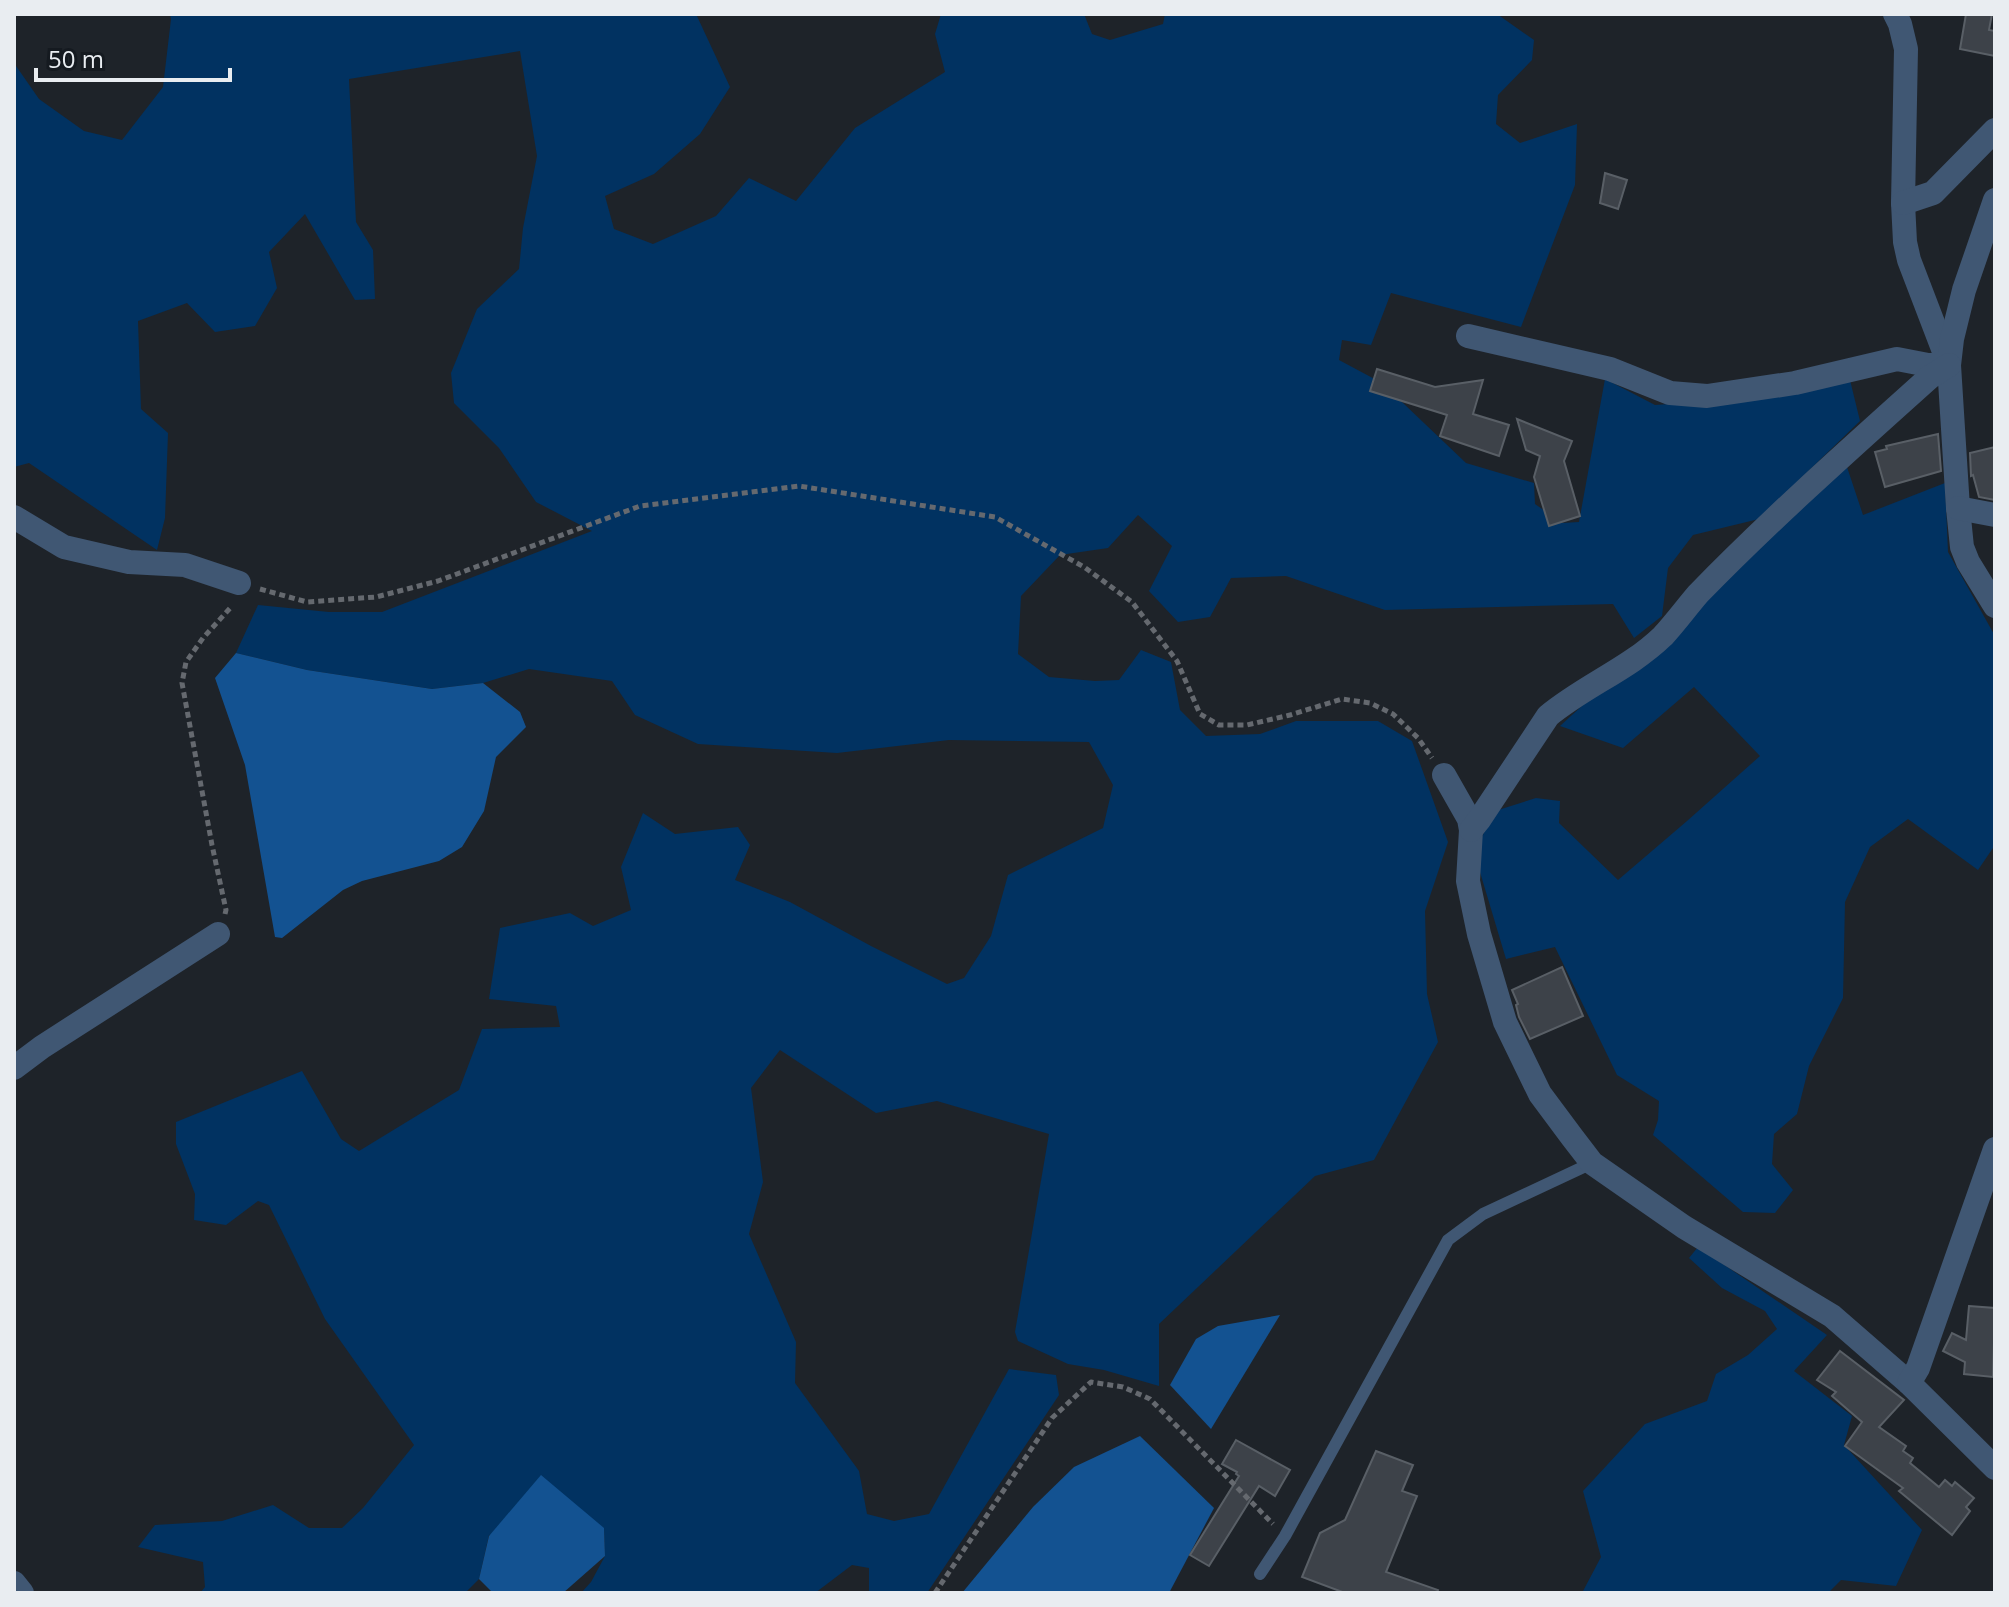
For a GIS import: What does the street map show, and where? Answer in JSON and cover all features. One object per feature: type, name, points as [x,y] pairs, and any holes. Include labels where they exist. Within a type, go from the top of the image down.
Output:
[{"type":"street","points":[[1895,14],[1906,49],[1905,242],[1949,365]]},
{"type":"street","points":[[1903,203],[1933,193],[1995,130]]},
{"type":"street","points":[[1995,200],[1964,290],[1949,365],[1962,547],[1995,606]]},
{"type":"street","points":[[1468,336],[1610,369],[1670,393],[1707,396],[1795,383],[1897,359],[1928,365],[1949,365]]},
{"type":"street","points":[[1471,830],[1548,716],[1563,703],[1616,672],[1662,637],[1697,596],[1809,485],[1930,377],[1949,365]]},
{"type":"street","points":[[1958,508],[1995,515]]},
{"type":"street","points":[[14,517],[64,547],[129,562],[185,565],[239,583]]},
{"type":"street","points":[[1444,775],[1469,819],[1468,881],[1479,934],[1505,1022],[1540,1094],[1592,1163],[1684,1227],[1832,1316],[1909,1383],[1995,1468]]},
{"type":"street","points":[[14,1068],[218,934]]},
{"type":"street","points":[[1909,1383],[1918,1368],[1995,1149]]},
{"type":"street","points":[[14,1583],[22,1593]]},
{"type":"lane","points":[[1260,1574],[1285,1536],[1448,1240],[1483,1214],[1592,1163]]},
{"type":"path","points":[[218,934],[226,910],[182,683],[186,662],[233,605],[239,583],[307,602],[376,597],[438,581],[640,506],[799,486],[995,517],[1084,567],[1132,602],[1177,661],[1200,714],[1219,725],[1247,725],[1342,699],[1370,703],[1393,714],[1418,738],[1444,775]]},
{"type":"path","points":[[935,1593],[1052,1418],[1091,1382],[1123,1387],[1150,1399],[1285,1536]]},
{"type":"shaded area","points":[[170,14],[696,14],[730,87],[700,134],[654,174],[605,196],[614,229],[653,244],[716,216],[749,178],[796,201],[855,128],[945,72],[935,34],[941,14],[1084,14],[1092,34],[1110,40],[1163,24],[1165,14],[1497,14],[1534,40],[1532,60],[1498,95],[1496,124],[1520,143],[1577,124],[1575,185],[1521,327],[1391,293],[1371,345],[1342,340],[1339,360],[1382,383],[1466,463],[1534,483],[1535,504],[1562,523],[1579,522],[1605,379],[1655,405],[1743,399],[1850,380],[1860,421],[1759,519],[1693,535],[1668,568],[1662,616],[1634,638],[1613,604],[1385,610],[1286,576],[1231,578],[1210,617],[1178,622],[1149,591],[1172,546],[1138,515],[1108,548],[1060,555],[1021,596],[1018,654],[1049,677],[1095,681],[1119,680],[1141,650],[1171,662],[1180,710],[1206,736],[1260,734],[1296,721],[1378,721],[1412,741],[1448,842],[1425,911],[1427,994],[1438,1042],[1374,1160],[1315,1176],[1159,1324],[1159,1386],[1104,1370],[1068,1364],[1018,1341],[1015,1332],[1049,1134],[937,1101],[876,1113],[780,1050],[751,1088],[763,1182],[749,1234],[796,1342],[795,1383],[859,1471],[867,1514],[894,1521],[929,1514],[1009,1369],[1056,1375],[1059,1395],[927,1593],[869,1593],[869,1568],[852,1565],[815,1593],[581,1593],[591,1582],[605,1556],[604,1528],[489,1535],[479,1579],[465,1593],[200,1593],[205,1587],[203,1562],[138,1547],[155,1525],[222,1521],[273,1505],[309,1528],[342,1528],[363,1508],[414,1445],[325,1319],[269,1205],[258,1201],[226,1225],[194,1220],[195,1194],[176,1144],[176,1122],[302,1071],[341,1139],[359,1151],[459,1090],[482,1029],[560,1027],[556,1006],[489,999],[500,928],[570,913],[593,926],[631,910],[621,867],[643,813],[675,834],[738,827],[750,845],[735,880],[790,902],[947,984],[964,978],[991,936],[1008,875],[1103,828],[1113,785],[1089,742],[949,740],[837,753],[698,744],[635,715],[612,681],[529,669],[483,683],[432,689],[307,670],[236,653],[258,605],[329,612],[382,612],[592,531],[536,502],[499,448],[454,403],[451,373],[477,309],[519,269],[523,228],[537,156],[520,51],[349,79],[356,222],[373,250],[375,299],[355,300],[305,214],[269,252],[277,288],[255,326],[215,332],[187,303],[138,321],[141,409],[168,433],[165,518],[157,550],[29,463],[14,467],[14,63],[39,99],[84,131],[122,140],[163,87]]},
{"type":"shaded area","points":[[1846,464],[1863,515],[1945,483],[1948,552],[1995,636],[1995,845],[1978,870],[1908,819],[1870,847],[1845,902],[1843,998],[1809,1066],[1797,1114],[1774,1134],[1772,1164],[1793,1190],[1775,1213],[1743,1212],[1653,1135],[1659,1101],[1617,1075],[1555,947],[1506,959],[1474,852],[1495,811],[1536,798],[1560,801],[1559,823],[1618,880],[1760,756],[1694,687],[1623,748],[1560,726]]},
{"type":"shaded area","points":[[236,653],[307,670],[432,689],[483,683],[520,712],[526,727],[496,757],[484,811],[462,847],[439,861],[362,881],[343,890],[282,938],[275,937],[245,765],[215,678]]},
{"type":"shaded area","points":[[1698,1247],[1827,1335],[1794,1371],[1852,1416],[1844,1445],[1922,1530],[1896,1586],[1841,1580],[1828,1593],[1582,1593],[1601,1557],[1583,1491],[1645,1424],[1707,1401],[1716,1374],[1748,1355],[1777,1329],[1765,1311],[1722,1288],[1689,1258]]},
{"type":"shaded area","points":[[1280,1315],[1211,1429],[1170,1385],[1196,1339],[1218,1326]]},
{"type":"shaded area","points":[[1140,1436],[1214,1508],[1169,1593],[962,1593],[1033,1507],[1074,1467]]},
{"type":"shaded area","points":[[541,1475],[604,1528],[605,1556],[563,1593],[493,1593],[479,1579],[489,1536]]},
{"type":"building","points":[[1966,14],[1992,14],[1989,30],[1995,31],[1995,56],[1960,49]]},
{"type":"building","points":[[1605,173],[1627,180],[1618,209],[1600,203]]},
{"type":"building","points":[[1377,369],[1435,387],[1483,380],[1473,414],[1509,425],[1499,456],[1440,436],[1447,415],[1370,391]]},
{"type":"building","points":[[1517,419],[1572,441],[1564,461],[1580,516],[1549,526],[1534,477],[1540,456],[1526,450]]},
{"type":"building","points":[[1938,434],[1941,471],[1885,487],[1875,452],[1887,449],[1886,446]]},
{"type":"building","points":[[1995,447],[1995,500],[1979,497],[1971,476],[1970,453]]},
{"type":"building","points":[[1562,967],[1583,1016],[1530,1039],[1519,1017],[1512,990]]},
{"type":"building","points":[[1969,1306],[1995,1308],[1993,1377],[1964,1374],[1965,1362],[1943,1351],[1952,1333],[1966,1340]]},
{"type":"building","points":[[1840,1351],[1904,1400],[1879,1427],[1906,1446],[1903,1451],[1913,1458],[1910,1463],[1939,1487],[1945,1480],[1952,1486],[1955,1482],[1974,1498],[1966,1507],[1970,1511],[1952,1535],[1899,1491],[1903,1488],[1845,1446],[1862,1422],[1832,1396],[1836,1392],[1817,1380]]},
{"type":"building","points":[[1236,1440],[1290,1470],[1275,1496],[1259,1486],[1209,1566],[1190,1555],[1239,1476],[1222,1464]]},
{"type":"building","points":[[1376,1451],[1413,1465],[1402,1491],[1417,1496],[1386,1572],[1438,1590],[1437,1593],[1345,1593],[1302,1577],[1320,1533],[1345,1520]]}]
